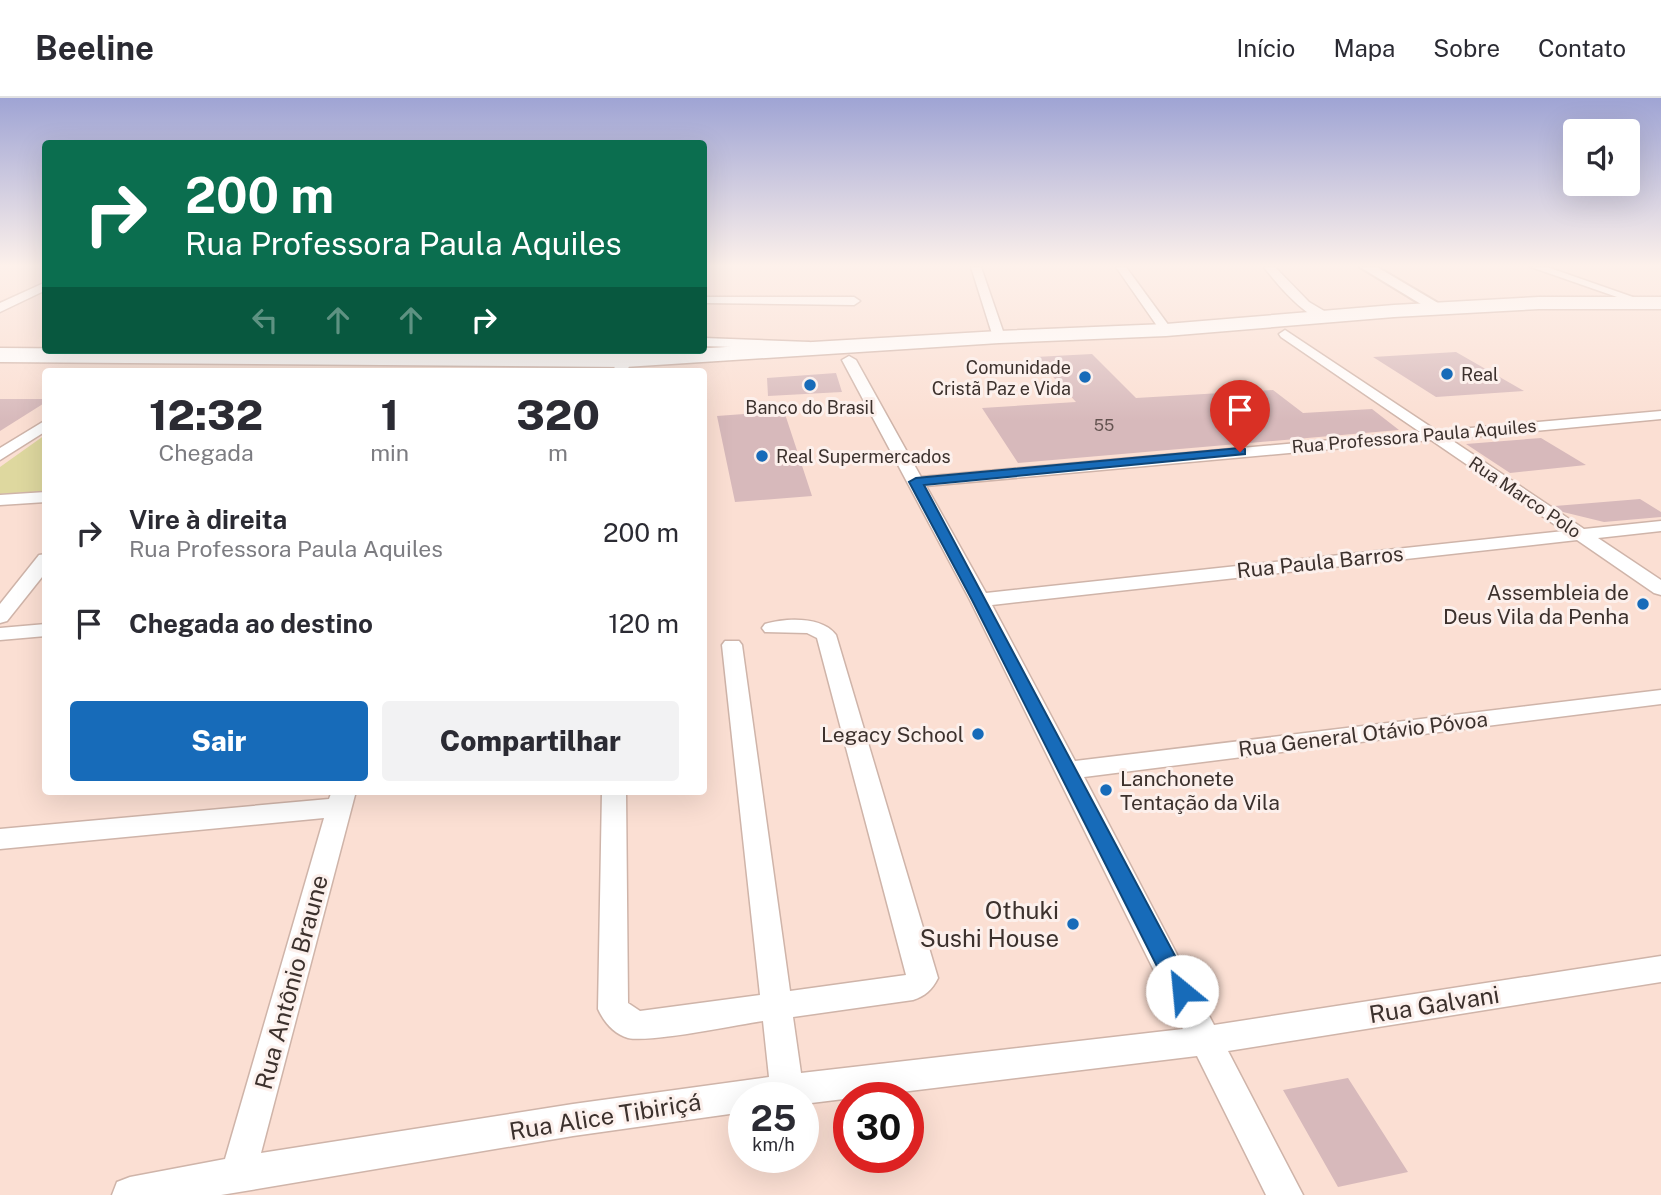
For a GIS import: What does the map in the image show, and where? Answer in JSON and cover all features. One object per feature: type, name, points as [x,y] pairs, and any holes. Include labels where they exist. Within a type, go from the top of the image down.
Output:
[{"type":"main road","points":[[707,368],[999,337],[1166,330],[1325,318]]},
{"type":"main road","points":[[0,369],[321,354],[486,355],[625,360],[839,354],[1635,318]]},
{"type":"main road","points":[[0,355],[78,354]]},
{"type":"main road","points":[[163,354],[204,359]]},
{"type":"street","points":[[993,318],[999,337]]},
{"type":"street","points":[[1157,318],[1166,330]]},
{"type":"street","name":"Rua Marco Polo","points":[[1285,334],[1661,589]]},
{"type":"street","points":[[707,342],[839,354],[916,482],[979,600],[1285,1195]]},
{"type":"street","name":"Rua Professora Paula Aquiles","points":[[916,482],[1661,415]]},
{"type":"street","points":[[0,455],[42,427]]},
{"type":"street","points":[[0,500],[42,497]]},
{"type":"street","name":"Rua Paula Barros","points":[[979,600],[1661,526]]},
{"type":"street","points":[[0,617],[42,564]]},
{"type":"street","points":[[614,795],[613,1009],[629,1024],[640,1025],[913,988],[923,978],[826,635],[810,627],[772,628]]},
{"type":"street","points":[[0,634],[42,630]]},
{"type":"street","points":[[732,645],[786,1082]]},
{"type":"street","name":"Rua General Otávio Póvoa","points":[[1066,771],[1661,697]]},
{"type":"street","points":[[0,839],[341,799]]},
{"type":"street","name":"Rua Antônio Braune","points":[[238,1174],[341,799]]},
{"type":"street","name":"Rua Galvani","points":[[1207,1040],[1661,969]]},
{"type":"street","name":"Rua Alice Tibiriçá","points":[[819,1086],[1207,1040]]},
{"type":"street","name":"Rua Alice Tibiriçá","points":[[130,1195],[238,1174],[728,1099]]},
{"type":"shaded area","points":[[42,437],[42,491],[0,494],[0,467]]},
{"type":"building","name":"Real","points":[[1456,352],[1524,391],[1436,397],[1373,357]]},
{"type":"building","points":[[1092,354],[1136,398],[1273,390],[1303,413],[1372,409],[1399,430],[1018,463],[982,408],[1076,402],[1035,357]]},
{"type":"building","name":"Banco do Brasil","points":[[836,373],[842,392],[768,396],[767,378]]},
{"type":"building","points":[[0,399],[42,399],[42,405],[0,431]]},
{"type":"building","name":"Real Supermercados","points":[[784,411],[812,496],[735,502],[717,416]]},
{"type":"building","points":[[1541,438],[1586,465],[1510,473],[1466,444]]},
{"type":"building","points":[[1640,499],[1661,512],[1661,517],[1604,522],[1563,512],[1555,506]]},
{"type":"building","points":[[1348,1078],[1408,1172],[1338,1187],[1283,1090]]},
{"type":"place","name":"Real","points":[[1447,374]]},
{"type":"place","name":"Comunidade Cristã Paz e Vida","points":[[1085,377]]},
{"type":"place","name":"Banco do Brasil","points":[[810,385]]},
{"type":"place","name":"Real Supermercados","points":[[762,456]]},
{"type":"place","name":"Assembleia de Deus Vila da Penha","points":[[1643,604]]},
{"type":"place","name":"Legacy School","points":[[978,734]]},
{"type":"place","name":"Lanchonete Tentação da Vila","points":[[1106,790]]},
{"type":"place","name":"Othuki Sushi House","points":[[1073,924]]},
{"type":"route","points":[[1182,991],[916,482],[1240,452]]}]
